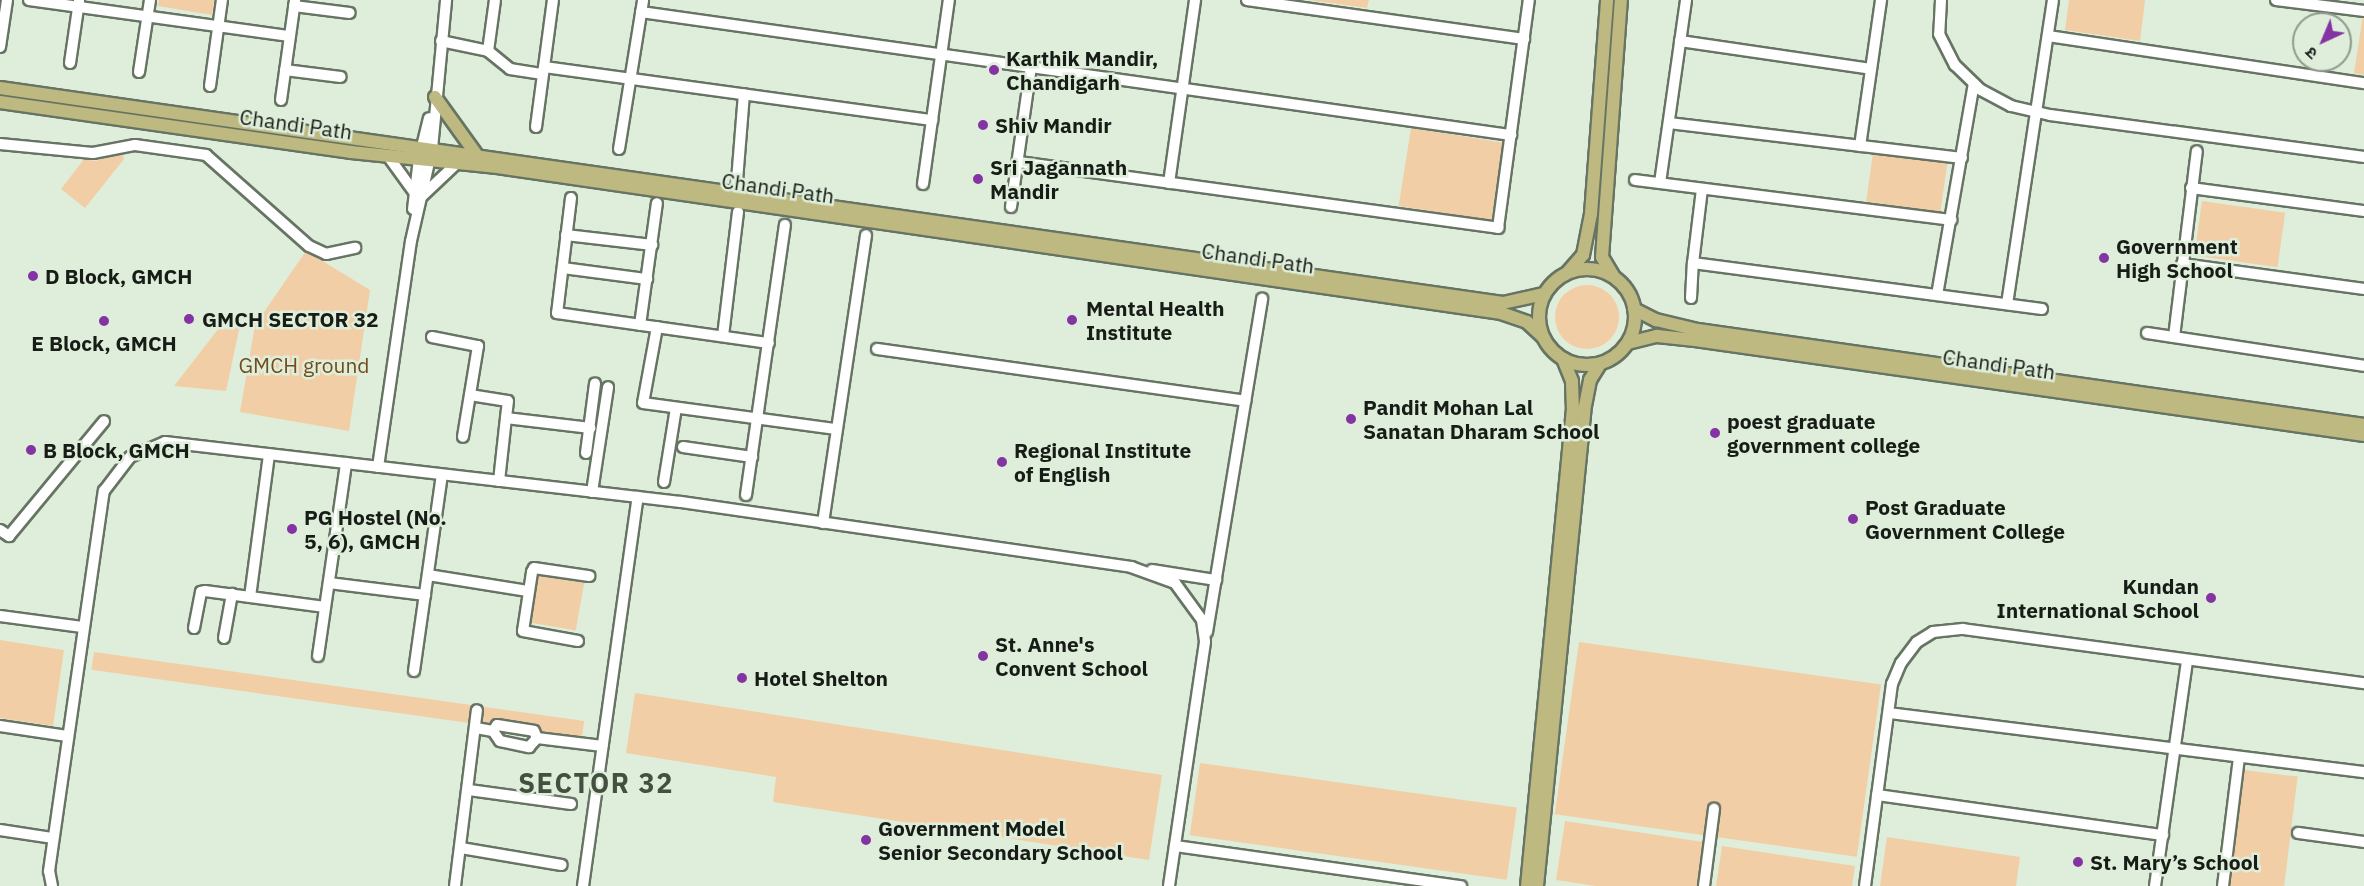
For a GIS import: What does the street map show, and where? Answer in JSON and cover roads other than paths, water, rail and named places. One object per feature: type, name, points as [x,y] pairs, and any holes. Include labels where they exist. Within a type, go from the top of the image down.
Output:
[{"type":"main road","points":[[1527,886],[1573,411],[1572,381],[1563,359],[1542,336],[1539,310],[1544,294],[1568,273],[1582,255],[1591,214],[1607,0]]},
{"type":"main road","points":[[1563,359],[1581,365],[1599,364],[1616,356],[1628,343],[1633,330],[1634,309],[1627,291],[1614,277],[1602,257],[1621,0]]},
{"type":"main road","name":"Chandi Path","points":[[0,88],[426,154],[456,164],[496,167],[1501,313],[1527,322],[1542,336]]},
{"type":"main road","points":[[435,97],[476,154]]},
{"type":"main road","name":"Chandi Path","points":[[0,102],[388,156],[476,154],[1503,303],[1544,294]]},
{"type":"main road","points":[[1568,273],[1592,269],[1614,277]]},
{"type":"main road","name":"Chandi Path","points":[[1634,309],[1656,320],[1698,330],[2364,426]]},
{"type":"main road","name":"Chandi Path","points":[[1628,343],[1657,336],[1695,340],[2364,435]]},
{"type":"main road","points":[[1537,886],[1584,411],[1590,380],[1599,364]]},
{"type":"street","points":[[0,47],[7,0]]},
{"type":"street","points":[[28,0],[79,3],[147,16],[290,36]]},
{"type":"street","points":[[139,72],[150,0]]},
{"type":"street","points":[[210,86],[222,0]]},
{"type":"street","points":[[378,467],[418,195],[435,97],[446,0]]},
{"type":"street","points":[[488,51],[495,0]]},
{"type":"street","points":[[536,127],[553,0]]},
{"type":"street","points":[[619,149],[643,0]]},
{"type":"street","points":[[923,184],[949,0]]},
{"type":"street","points":[[1169,183],[1195,0]]},
{"type":"street","points":[[1247,0],[1289,3],[1524,39]]},
{"type":"street","points":[[1018,162],[1498,228],[1529,0]]},
{"type":"street","points":[[1660,183],[1686,0]]},
{"type":"street","points":[[1860,146],[1878,0]]},
{"type":"street","points":[[1941,0],[1939,34],[1955,65],[1974,84],[2011,106],[2037,112],[2364,157]]},
{"type":"street","points":[[2007,304],[2053,0]]},
{"type":"street","points":[[2276,0],[2364,11]]},
{"type":"street","points":[[70,63],[79,3]]},
{"type":"street","points":[[281,100],[295,3],[350,13]]},
{"type":"street","points":[[641,12],[1511,135]]},
{"type":"street","points":[[2048,36],[2364,83]]},
{"type":"street","points":[[1680,40],[1871,69]]},
{"type":"street","points":[[441,41],[488,51],[510,69],[630,78],[932,120]]},
{"type":"street","points":[[1011,207],[1032,66]]},
{"type":"street","points":[[285,70],[341,77]]},
{"type":"street","points":[[1937,295],[1974,84]]},
{"type":"street","points":[[736,193],[744,94]]},
{"type":"street","points":[[1669,123],[1962,158]]},
{"type":"street","points":[[0,144],[93,153],[120,146],[147,146],[206,156],[309,246],[326,254],[356,248]]},
{"type":"street","points":[[2174,337],[2197,151]]},
{"type":"street","points":[[388,156],[418,195]]},
{"type":"street","points":[[418,195],[456,164]]},
{"type":"street","points":[[1635,180],[1951,220]]},
{"type":"street","points":[[2191,188],[2364,211]]},
{"type":"street","points":[[1691,297],[1702,189]]},
{"type":"street","points":[[571,198],[557,313],[769,343]]},
{"type":"street","points":[[640,325],[657,204]]},
{"type":"street","points":[[723,336],[738,212]]},
{"type":"street","points":[[746,495],[785,225]]},
{"type":"street","points":[[566,235],[652,245]]},
{"type":"street","points":[[823,523],[866,235]]},
{"type":"street","points":[[1693,262],[2042,309]]},
{"type":"street","points":[[2182,264],[2364,289]]},
{"type":"street","points":[[563,268],[647,279]]},
{"type":"street","points":[[1169,886],[1205,642],[1262,298]]},
{"type":"street","points":[[657,327],[643,403],[836,429]]},
{"type":"street","points":[[2147,333],[2364,366]]},
{"type":"street","points":[[432,337],[478,346],[463,437]]},
{"type":"street","points":[[877,350],[1245,401]]},
{"type":"street","points":[[586,453],[595,384]]},
{"type":"street","points":[[592,492],[608,387]]},
{"type":"street","points":[[470,395],[508,401],[499,481]]},
{"type":"street","points":[[664,482],[676,408]]},
{"type":"street","points":[[506,418],[590,428]]},
{"type":"street","points":[[0,530],[9,536],[104,421]]},
{"type":"street","points":[[52,886],[49,871],[53,838],[82,627],[104,491],[130,457],[165,442],[638,497],[1216,580]]},
{"type":"street","points":[[683,447],[752,457]]},
{"type":"street","points":[[250,597],[269,454]]},
{"type":"street","points":[[318,656],[346,463]]},
{"type":"street","points":[[414,671],[442,475]]},
{"type":"street","points":[[583,886],[638,497]]},
{"type":"street","points":[[578,641],[523,631],[528,591],[534,567],[589,576]]},
{"type":"street","points":[[1131,567],[1175,583],[1202,620],[1205,642]]},
{"type":"street","points":[[428,575],[528,591]]},
{"type":"street","points":[[329,583],[425,595]]},
{"type":"street","points":[[194,628],[201,592],[325,607]]},
{"type":"street","points":[[224,638],[232,594]]},
{"type":"street","points":[[0,616],[82,627]]},
{"type":"street","points":[[1865,886],[1888,713],[1901,663],[1917,642],[1938,630],[1963,629],[2364,683]]},
{"type":"street","points":[[2155,886],[2187,660]]},
{"type":"street","points":[[455,886],[469,790],[477,710]]},
{"type":"street","points":[[1888,713],[2364,772]]},
{"type":"street","points":[[493,731],[496,724],[534,731],[537,738]]},
{"type":"street","points":[[0,726],[67,736]]},
{"type":"street","points":[[476,728],[493,731],[500,741],[529,747],[537,738]]},
{"type":"street","points":[[537,738],[603,746]]},
{"type":"street","points":[[2223,886],[2239,757]]},
{"type":"street","points":[[469,790],[571,804]]},
{"type":"street","points":[[1877,795],[2163,835]]},
{"type":"street","points":[[1704,886],[1714,809]]},
{"type":"street","points":[[0,830],[53,838]]},
{"type":"street","points":[[2298,833],[2364,842]]},
{"type":"street","points":[[1175,846],[1453,886]]},
{"type":"street","points":[[461,848],[562,865]]},
{"type":"place","name":"Karthik Mandir, Chandigarh","points":[[994,70]]},
{"type":"place","name":"Shiv Mandir","points":[[983,125]]},
{"type":"place","name":"Sri Jagannath Mandir","points":[[978,179]]},
{"type":"place","name":"Government High School","points":[[2104,258]]},
{"type":"place","name":"D Block, GMCH","points":[[33,276]]},
{"type":"place","name":"GMCH SECTOR 32","points":[[189,319]]},
{"type":"place","name":"Mental Health Institute","points":[[1072,320]]},
{"type":"place","name":"E Block, GMCH","points":[[104,321]]},
{"type":"place","name":"Pandit Mohan Lal Sanatan Dharam School","points":[[1351,419]]},
{"type":"place","name":"poest graduate government college","points":[[1715,433]]},
{"type":"place","name":"B Block, GMCH","points":[[31,450]]},
{"type":"place","name":"Regional Institute of English","points":[[1002,462]]},
{"type":"place","name":"Post Graduate Government College","points":[[1853,519]]},
{"type":"place","name":"PG Hostel (No. 5, 6), GMCH","points":[[292,529]]},
{"type":"place","name":"Kundan International School","points":[[2211,598]]},
{"type":"place","name":"St. Anne's Convent School","points":[[983,656]]},
{"type":"place","name":"Hotel Shelton","points":[[742,678]]},
{"type":"place","name":"Government Model Senior Secondary School","points":[[866,840]]},
{"type":"place","name":"St. Mary’s School","points":[[2078,862]]},
{"type":"district","name":"SECTOR 32","points":[[596,783]]},
{"type":"park label","name":"GMCH ground","points":[[304,365]]}]
